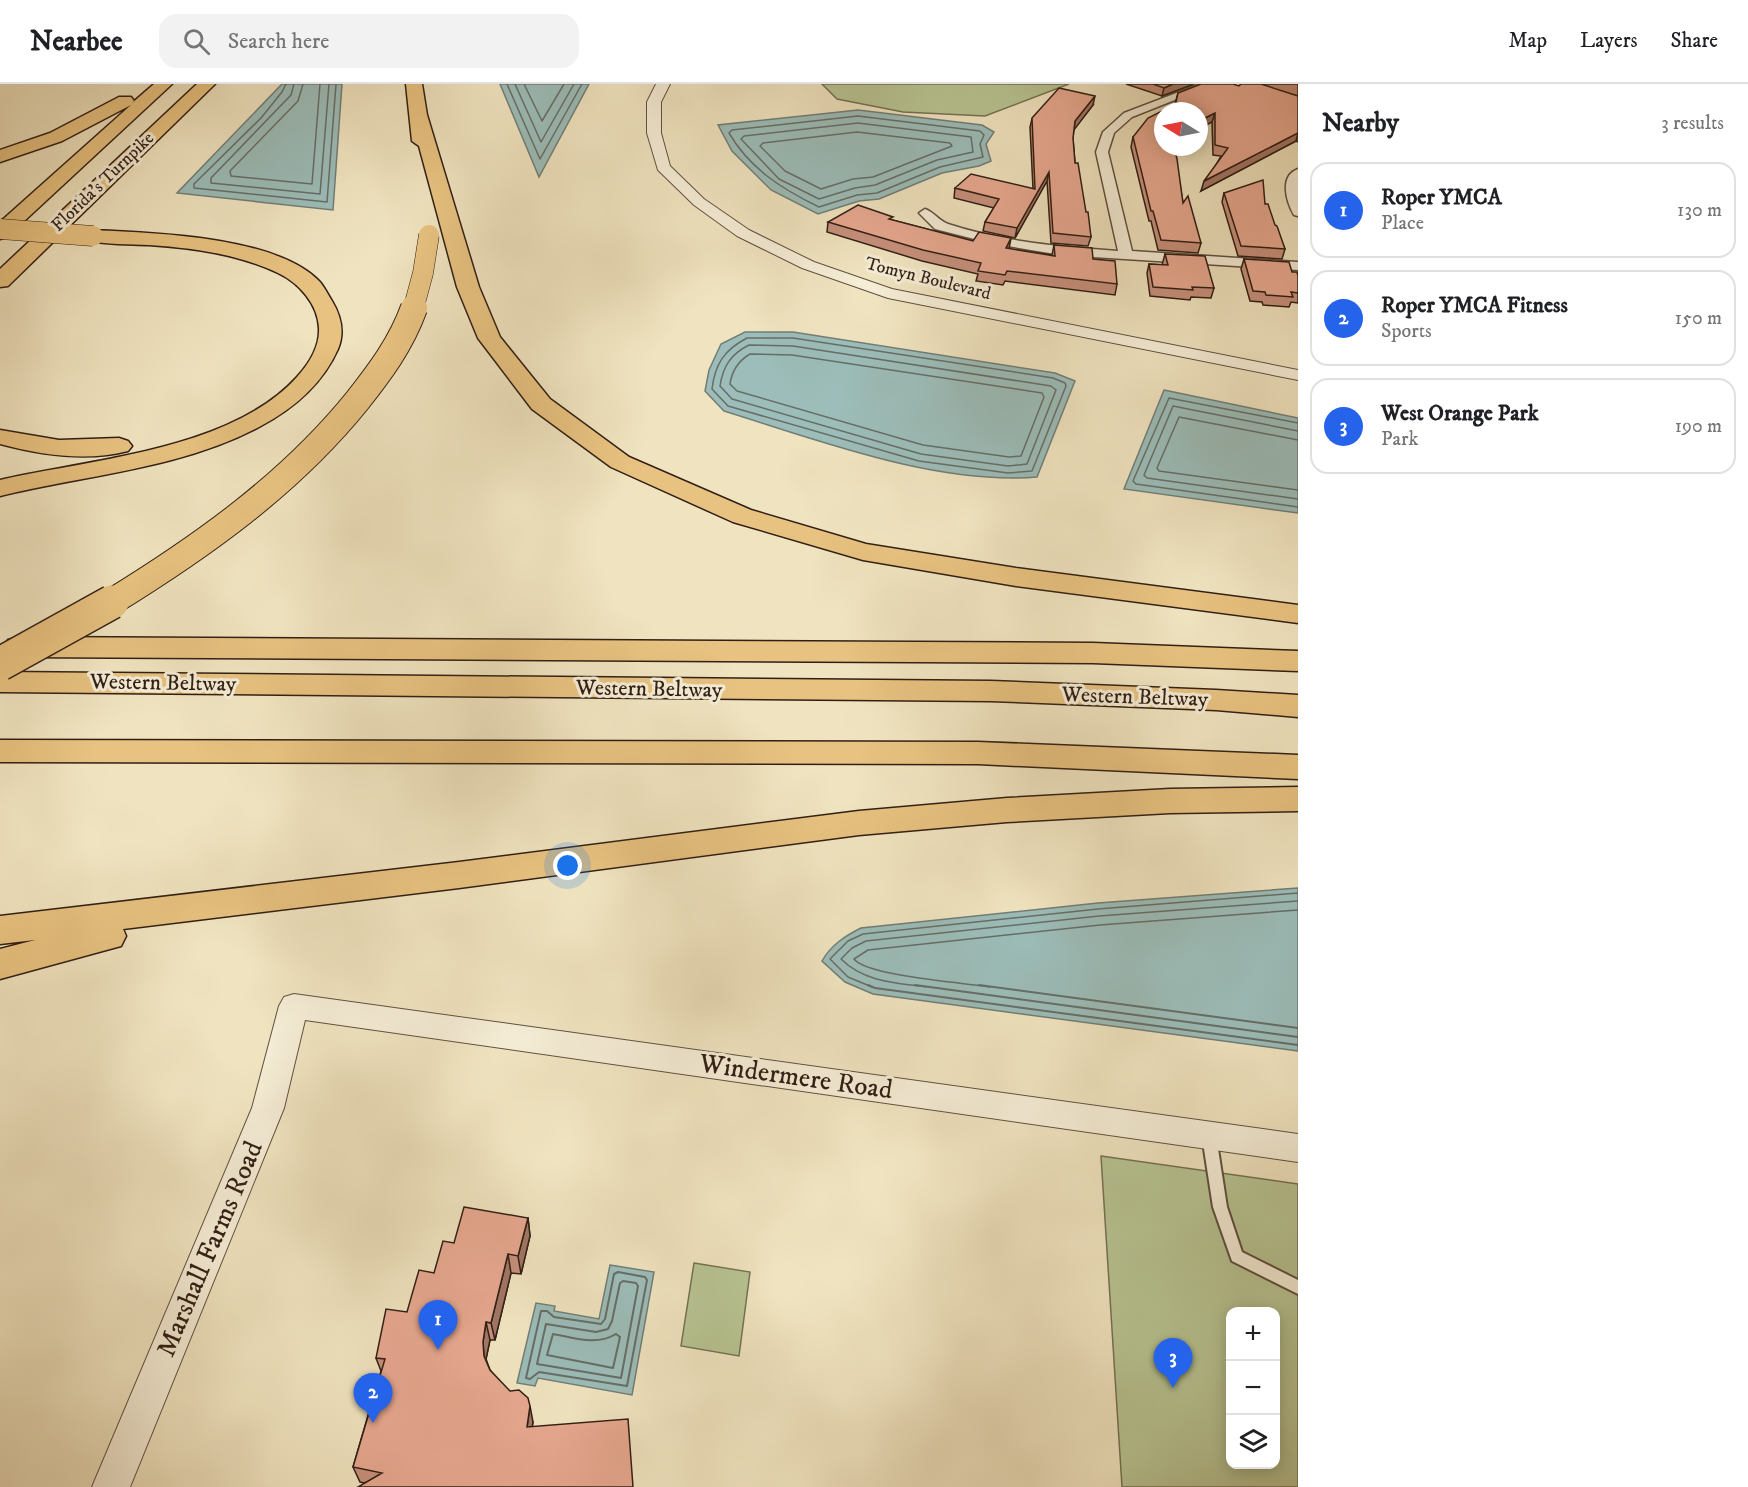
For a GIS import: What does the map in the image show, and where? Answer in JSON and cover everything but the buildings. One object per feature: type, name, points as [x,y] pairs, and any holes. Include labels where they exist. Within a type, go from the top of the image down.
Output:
[{"type":"highway","points":[[0,156],[56,137],[90,121],[152,84]]},
{"type":"highway","name":"Florida's Turnpike","points":[[0,231],[164,84]]},
{"type":"highway","name":"Florida's Turnpike","points":[[0,281],[207,84]]},
{"type":"highway","points":[[414,84],[441,237],[468,287],[489,338],[541,404],[620,462],[742,516],[863,552],[1016,577],[1298,614]]},
{"type":"highway","points":[[0,299],[76,208]]},
{"type":"highway","points":[[0,231],[198,253],[250,266],[275,278],[294,293],[302,304],[309,321],[309,342],[302,359],[287,377],[266,396],[239,412],[188,432],[111,447],[74,448],[26,444],[0,437]]},
{"type":"highway","points":[[0,664],[57,635],[158,573],[244,512],[310,455],[356,406],[388,360],[413,312],[424,270],[441,237]]},
{"type":"highway","points":[[0,238],[209,245],[263,258],[294,273],[313,287],[324,302],[331,321],[330,342],[322,361],[301,386],[267,413],[232,430],[157,454],[0,488]]},
{"type":"highway","points":[[0,647],[1093,653],[1298,661]]},
{"type":"highway","name":"Western Beltway","points":[[0,682],[990,691],[1215,700],[1298,706]]},
{"type":"highway","points":[[0,751],[955,752],[1203,761],[1298,767]]},
{"type":"highway","points":[[0,930],[459,875],[859,823],[1007,810],[1170,801],[1298,799]]},
{"type":"highway","points":[[0,964],[81,941],[239,910],[459,875]]},
{"type":"street","name":"Tomyn Boulevard","points":[[663,84],[654,102],[654,133],[663,167],[699,202],[743,233],[808,265],[888,293],[1298,375]]},
{"type":"street","points":[[1126,256],[1102,152],[1109,132],[1128,115],[1210,84]]},
{"type":"street","points":[[1298,173],[1294,177],[1291,198],[1298,212]]},
{"type":"street","points":[[925,213],[940,226],[990,239],[1061,251],[1298,266]]},
{"type":"street","name":"Windermere Road","points":[[294,1006],[1298,1148]]},
{"type":"street","name":"Marshall Farms Road","points":[[111,1487],[268,1108],[294,1006]]},
{"type":"lane","points":[[1209,1135],[1220,1206],[1237,1256],[1298,1287]]},
{"type":"green space","points":[[822,84],[1069,84],[985,116],[903,112],[837,99]]},
{"type":"green space","points":[[1101,1156],[1298,1184],[1298,1487],[1122,1487]]},
{"type":"green space","points":[[694,1263],[750,1272],[739,1356],[681,1346]]},
{"type":"water","points":[[282,84],[342,84],[333,210],[177,193]]},
{"type":"water","points":[[500,84],[589,84],[539,177]]},
{"type":"water","points":[[858,110],[982,125],[994,132],[986,144],[991,161],[979,166],[942,173],[879,199],[859,201],[818,214],[771,190],[732,151],[718,125]]},
{"type":"water","points":[[745,332],[793,332],[1055,373],[1075,381],[1037,477],[999,478],[959,474],[919,468],[879,458],[724,411],[705,391],[709,370],[721,344]]},
{"type":"water","points":[[1164,390],[1298,418],[1298,513],[1124,489]]},
{"type":"water","points":[[1298,888],[1298,1051],[873,994],[845,982],[822,961],[839,942],[861,928],[1098,903]]},
{"type":"water","points":[[610,1265],[654,1272],[632,1395],[538,1378],[535,1386],[517,1383],[536,1303],[555,1306],[554,1311],[599,1319]]},
{"type":"place","name":"Roper YMCA","points":[[438,1350]]},
{"type":"place","name":"West Orange Park","points":[[1173,1388]]},
{"type":"place","name":"Roper YMCA Fitness","points":[[373,1423]]}]
